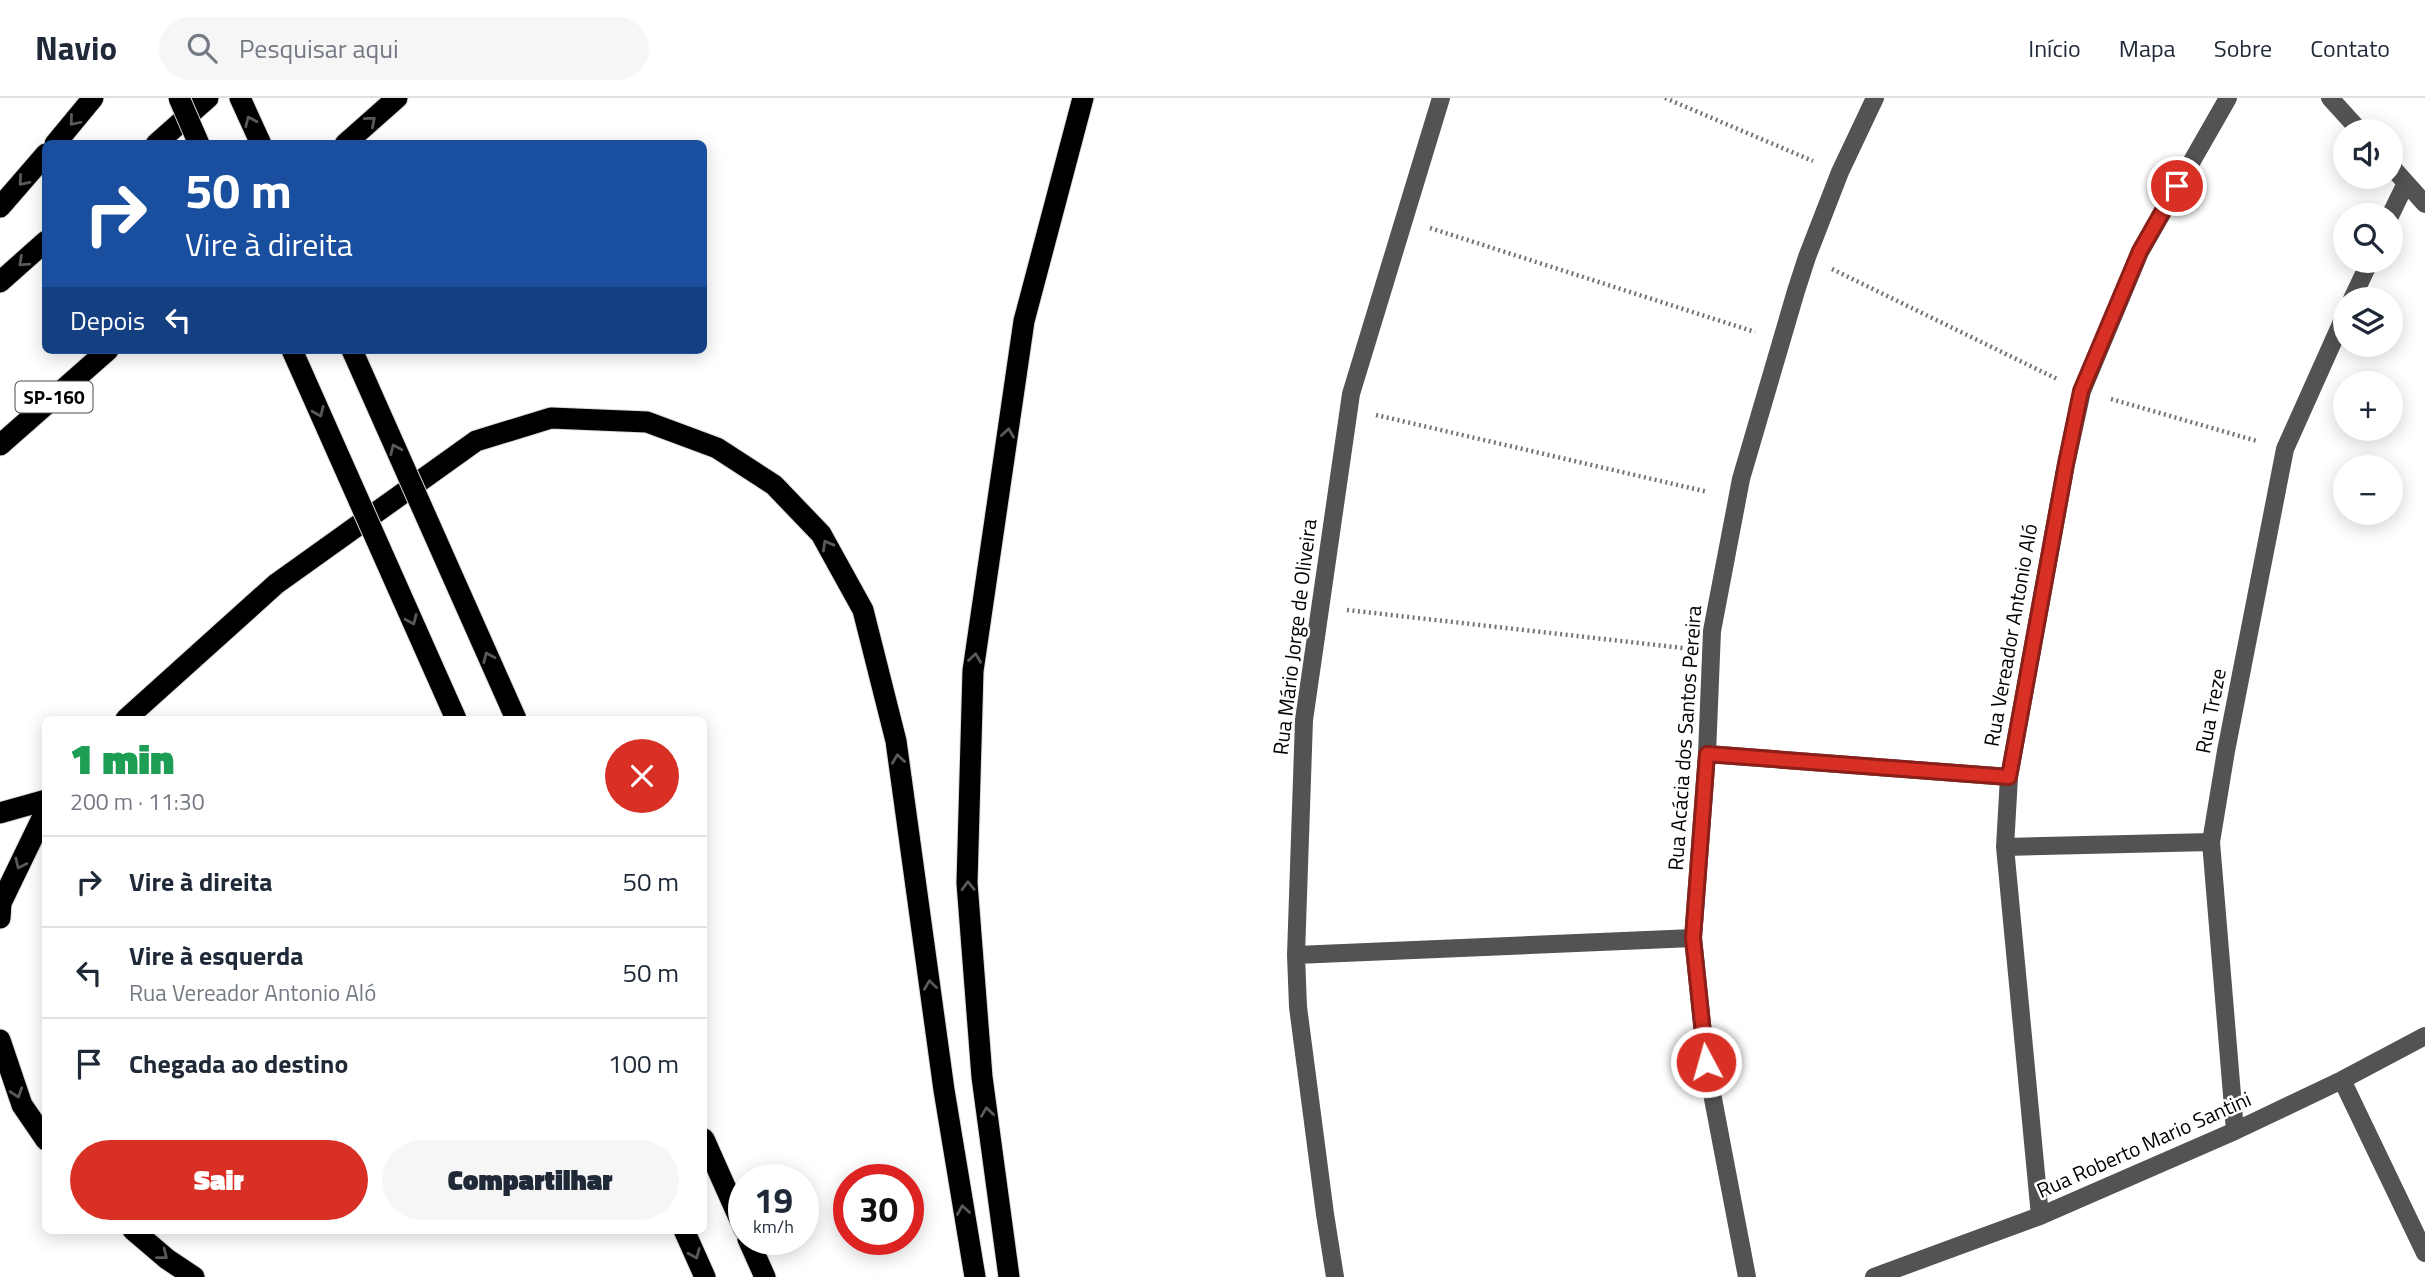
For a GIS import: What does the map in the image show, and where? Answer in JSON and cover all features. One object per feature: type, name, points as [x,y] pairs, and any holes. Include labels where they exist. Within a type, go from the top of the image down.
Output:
[{"type":"highway","points":[[58,140],[93,98]]},
{"type":"highway","points":[[179,98],[197,140]]},
{"type":"highway","points":[[161,140],[208,98]]},
{"type":"highway","points":[[240,98],[259,140]]},
{"type":"highway","points":[[350,140],[397,98]]},
{"type":"highway","points":[[1009,1277],[982,1077],[967,883],[973,671],[1024,321],[1083,98]]},
{"type":"highway","points":[[0,207],[42,159]]},
{"type":"highway","points":[[0,282],[42,245]]},
{"type":"highway","name":"SP-160","points":[[0,445],[103,354]]},
{"type":"highway","points":[[294,354],[455,716]]},
{"type":"highway","points":[[354,354],[515,716]]},
{"type":"highway","points":[[129,716],[276,584],[476,441],[551,418],[647,422],[717,448],[774,485],[821,534],[863,610],[896,741],[944,1090],[975,1277]]},
{"type":"highway","points":[[0,813],[42,801]]},
{"type":"highway","points":[[0,908],[42,819]]},
{"type":"highway","points":[[0,1041],[22,1105],[42,1134]]},
{"type":"highway","points":[[707,1146],[728,1194]]},
{"type":"highway","points":[[138,1234],[194,1277]]},
{"type":"highway","points":[[686,1234],[705,1277]]},
{"type":"highway","points":[[755,1255],[765,1277]]},
{"type":"street","name":"Rua Mário Jorge de Oliveira","points":[[1335,1277],[1298,1007],[1296,955],[1304,720],[1351,394],[1441,98]]},
{"type":"street","name":"Rua Acácia dos Santos Pereira","points":[[1747,1277],[1706,1062],[1693,938],[1707,754],[1712,631],[1737,499],[1807,257],[1840,172],[1875,98]]},
{"type":"street","name":"Rua Vereador Antonio Aló","points":[[2040,1216],[2005,847],[2009,777],[2081,391],[2140,251],[2228,98]]},
{"type":"street","points":[[2330,98],[2349,119]]},
{"type":"street","points":[[2403,180],[2425,204]]},
{"type":"street","points":[[2396,203],[2406,183]]},
{"type":"street","name":"Rua Treze","points":[[2235,1131],[2211,842],[2285,449],[2333,342]]},
{"type":"street","points":[[1707,754],[2009,777]]},
{"type":"street","points":[[2005,847],[2211,842]]},
{"type":"street","points":[[1296,955],[1693,938]]},
{"type":"street","name":"Rua Roberto Mario Santini","points":[[1874,1277],[2040,1216],[2235,1131],[2342,1080],[2425,1036]]},
{"type":"street","points":[[2342,1080],[2425,1253]]},
{"type":"path","points":[[1665,98],[1840,172]]},
{"type":"path","points":[[1404,219],[1782,341]]},
{"type":"path","points":[[1807,257],[2081,391],[2285,449]]},
{"type":"path","points":[[1349,408],[1737,499]]},
{"type":"path","points":[[1320,607],[1711,651]]},
{"type":"route","points":[[1706,1062],[1693,938],[1707,754],[2009,777],[2081,391],[2140,251],[2177,186]]}]
